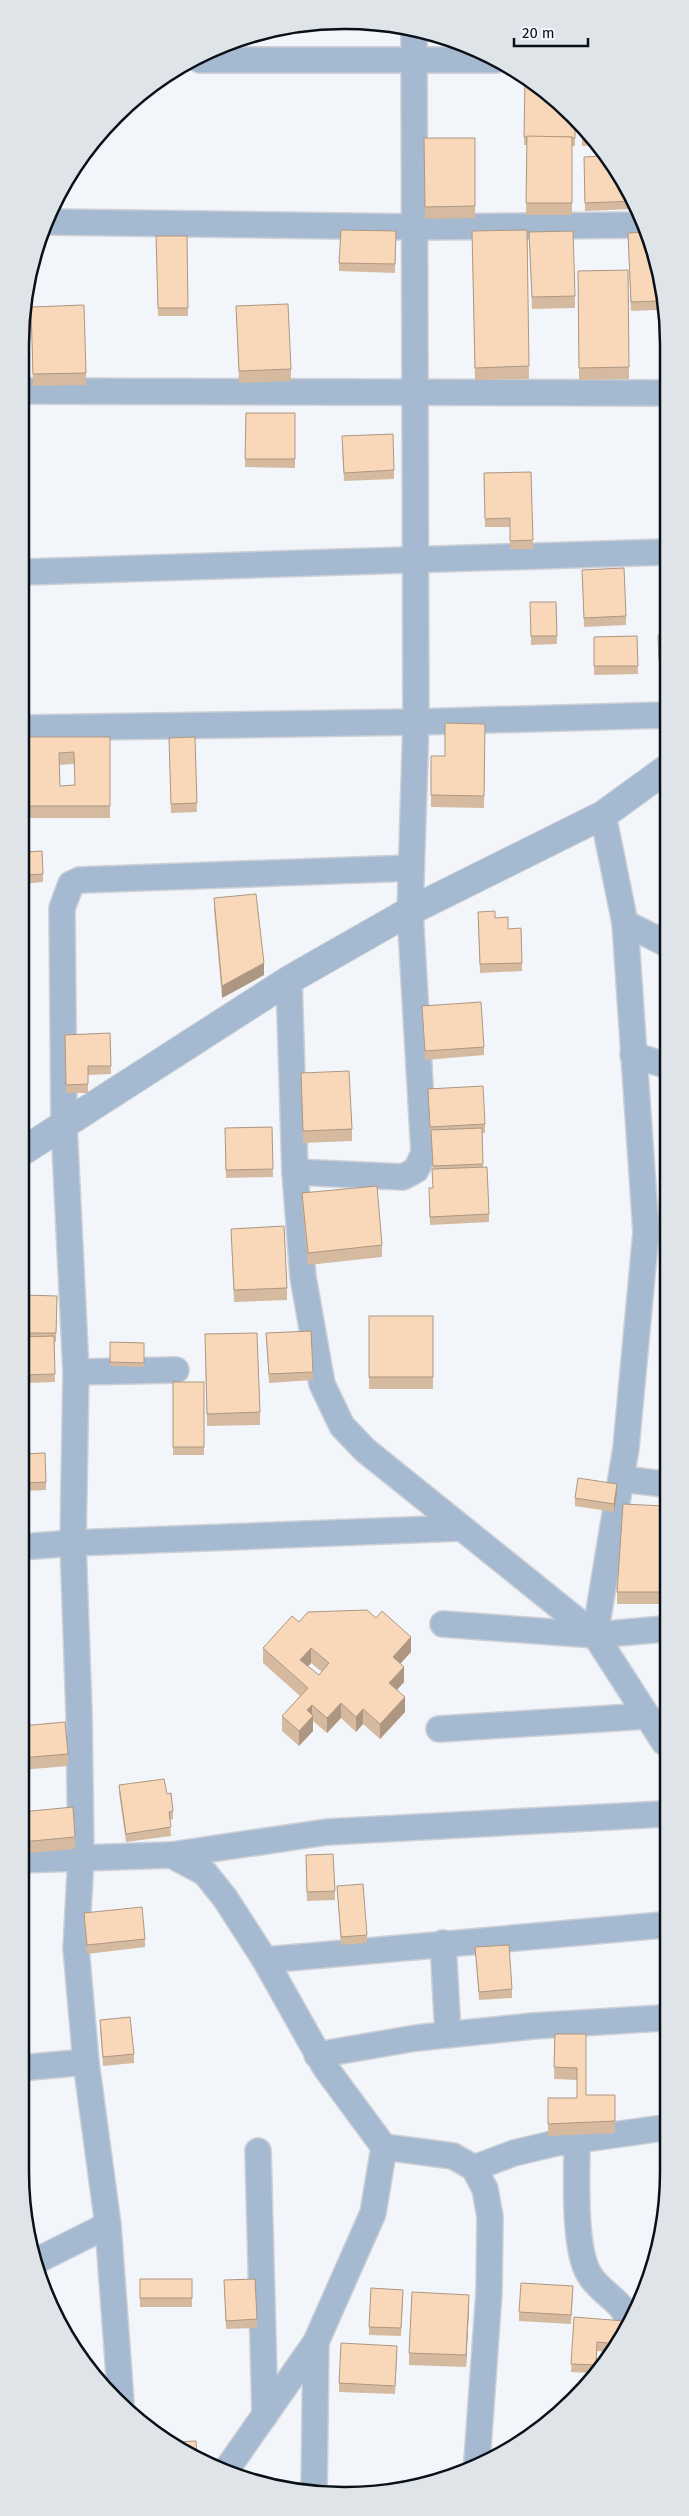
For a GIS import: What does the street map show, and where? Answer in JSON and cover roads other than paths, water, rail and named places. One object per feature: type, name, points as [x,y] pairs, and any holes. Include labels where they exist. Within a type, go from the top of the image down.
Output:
[{"type":"street","points":[[295,1172],[403,1177],[416,1170],[421,1163],[424,1153],[410,911],[416,722],[414,37]]},
{"type":"street","points":[[207,60],[482,60]]},
{"type":"street","points":[[54,222],[415,227],[636,225]]},
{"type":"street","points":[[29,391],[660,393]]},
{"type":"street","points":[[29,572],[660,552]]},
{"type":"street","points":[[29,728],[416,722],[660,715]]},
{"type":"street","points":[[29,1147],[289,980],[410,911],[603,815],[660,774]]},
{"type":"street","points":[[595,1635],[622,1479],[637,1342],[646,1232],[625,923],[603,815]]},
{"type":"street","points":[[120,2394],[108,2225],[86,2062],[76,1948],[81,1857],[79,1713],[72,1543],[76,1372],[64,1124],[62,908],[71,884],[80,880],[411,868]]},
{"type":"street","points":[[625,923],[660,940]]},
{"type":"street","points":[[289,980],[295,1172],[304,1286],[322,1384],[342,1426],[366,1450],[595,1635],[659,1732]]},
{"type":"street","points":[[633,1055],[660,1063]]},
{"type":"street","points":[[76,1372],[176,1370]]},
{"type":"street","points":[[622,1479],[660,1484]]},
{"type":"street","points":[[29,1547],[72,1543],[462,1528]]},
{"type":"street","points":[[443,1624],[595,1635],[660,1629]]},
{"type":"street","points":[[439,1729],[659,1732]]},
{"type":"street","points":[[29,1860],[171,1855],[327,1832],[660,1814]]},
{"type":"street","points":[[171,1855],[205,1873],[225,1898],[266,1960],[317,2055],[384,2147],[373,2212],[316,2342],[230,2465]]},
{"type":"street","points":[[266,1960],[442,1943],[660,1926]]},
{"type":"street","points":[[442,1943],[448,2034]]},
{"type":"street","points":[[317,2055],[448,2034],[533,2026],[660,2018]]},
{"type":"street","points":[[29,2067],[86,2062]]},
{"type":"street","points":[[474,2168],[514,2153],[576,2140],[660,2128]]},
{"type":"street","points":[[576,2140],[582,2254],[589,2275],[620,2305],[626,2314]]},
{"type":"street","points":[[384,2147],[453,2156],[474,2168],[485,2189],[490,2217],[489,2292],[477,2458]]},
{"type":"street","points":[[258,2151],[265,2415]]},
{"type":"street","points":[[42,2258],[108,2225]]},
{"type":"street","points":[[314,2486],[316,2342]]}]
